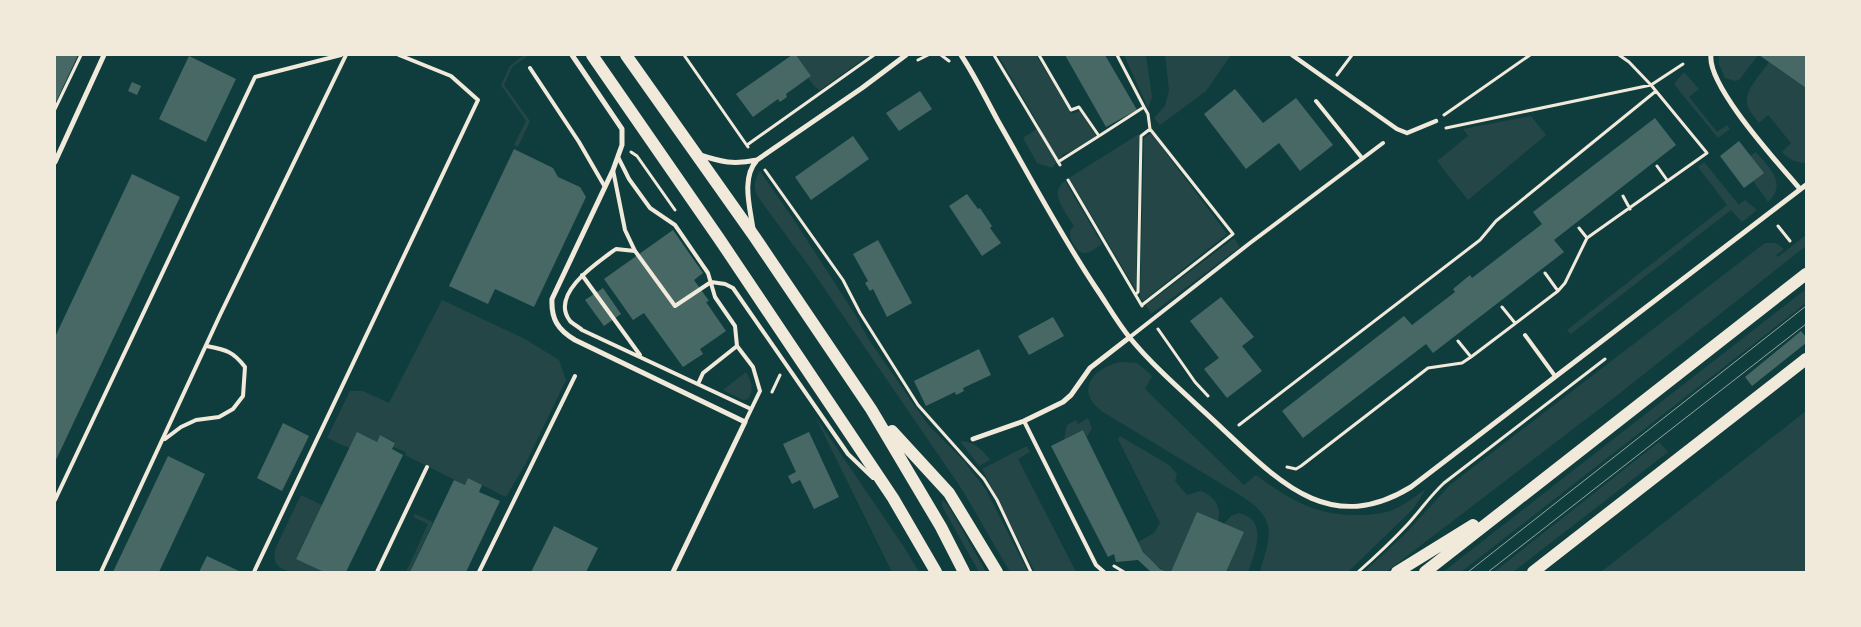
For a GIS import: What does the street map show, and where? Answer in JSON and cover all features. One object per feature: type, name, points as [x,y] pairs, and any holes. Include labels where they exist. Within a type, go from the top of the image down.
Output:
[{"type":"main road","points":[[592,55],[720,240],[893,498],[936,572]]},
{"type":"main road","points":[[626,55],[754,236],[871,408],[941,527],[964,572]]},
{"type":"main road","points":[[1425,572],[1806,274]]},
{"type":"main road","points":[[1533,572],[1806,359]]},
{"type":"main road","points":[[871,408],[949,493],[997,572]]},
{"type":"main road","points":[[1397,572],[1522,496]]},
{"type":"main road","points":[[1542,572],[1586,531]]},
{"type":"street","points":[[55,162],[104,55]]},
{"type":"street","points":[[572,55],[622,129],[623,137],[614,170],[552,299],[551,309],[556,324],[564,334],[575,340],[745,422],[673,572]]},
{"type":"street","points":[[754,236],[748,182],[751,167],[757,160],[862,88],[906,55]]},
{"type":"street","points":[[961,55],[1070,249],[1130,337],[1145,354],[1222,428],[1275,476],[1292,488],[1315,500],[1334,505],[1357,507],[1385,501],[1411,487],[1806,184]]},
{"type":"street","points":[[1292,55],[1397,129],[1407,133],[1436,121]]},
{"type":"street","points":[[1711,55],[1711,66],[1716,80],[1744,122],[1800,189]]},
{"type":"street","points":[[695,153],[724,163],[740,164],[757,160]]},
{"type":"street","points":[[973,439],[1024,421],[1068,398],[1090,368],[1130,337]]},
{"type":"lane","points":[[55,500],[256,77],[341,55]]},
{"type":"lane","points":[[101,572],[206,346],[346,55]]},
{"type":"lane","points":[[254,572],[478,100],[451,76],[399,55]]},
{"type":"lane","points":[[530,68],[605,187]]},
{"type":"lane","points":[[1316,101],[1362,158]]},
{"type":"lane","points":[[1130,337],[1250,243],[1384,143]]},
{"type":"lane","points":[[618,157],[629,179],[650,208],[675,225],[708,273],[714,297],[735,326],[737,346],[753,366],[760,391],[745,422]]},
{"type":"lane","points":[[614,170],[625,230],[635,251],[675,306],[711,282],[725,284],[733,288],[848,454],[893,498]]},
{"type":"lane","points":[[635,251],[616,249],[582,275],[572,286],[566,298],[566,311],[570,321],[582,330],[751,410]]},
{"type":"lane","points":[[582,275],[642,357]]},
{"type":"lane","points":[[1525,335],[1555,376]]},
{"type":"lane","points":[[163,440],[181,427],[196,420],[219,417],[233,409],[243,396],[245,367],[236,355],[225,350],[206,346]]},
{"type":"lane","points":[[698,384],[703,373],[737,346]]},
{"type":"lane","points":[[479,572],[575,376]]},
{"type":"lane","points":[[1024,421],[1096,565],[1104,572]]},
{"type":"lane","points":[[377,572],[428,467]]},
{"type":"path","points":[[55,110],[81,55]]},
{"type":"path","points":[[684,55],[751,151]]},
{"type":"path","points":[[747,145],[874,55]]},
{"type":"path","points":[[994,55],[1059,163],[1144,107]]},
{"type":"path","points":[[1039,55],[1071,110],[1079,106],[1099,136]]},
{"type":"path","points":[[1068,180],[1142,305],[1233,234],[1150,129],[1148,114],[1117,55]]},
{"type":"path","points":[[1331,82],[1352,55]]},
{"type":"path","points":[[1530,55],[1436,121],[1444,128],[1652,85],[1683,64]]},
{"type":"path","points":[[1284,465],[1296,469],[1301,466],[1428,368],[1462,363],[1471,357],[1565,283],[1587,238],[1707,153],[1652,85],[1629,62],[1619,55]]},
{"type":"path","points":[[1239,424],[1480,240],[1496,221],[1656,91]]},
{"type":"path","points":[[1136,294],[1138,292],[1141,136],[1150,129]]},
{"type":"path","points":[[1657,166],[1668,180]]},
{"type":"path","points":[[763,168],[843,280],[860,313],[918,405],[984,478],[997,500],[1031,572]]},
{"type":"path","points":[[1623,196],[1630,209]]},
{"type":"path","points":[[1778,226],[1790,242]]},
{"type":"path","points":[[1579,228],[1587,238]]},
{"type":"path","points":[[1545,273],[1558,290]]},
{"type":"path","points":[[1502,307],[1515,324]]},
{"type":"path","points":[[1156,325],[1195,382],[1214,402]]},
{"type":"path","points":[[1458,341],[1471,357]]},
{"type":"path","points":[[1358,572],[1384,549],[1430,496],[1444,483],[1605,359]]},
{"type":"path","points":[[1233,419],[1246,431]]},
{"type":"shaded area","points":[[524,55],[529,55],[512,67],[504,85],[530,121],[518,147],[514,145],[526,121],[501,85],[510,66]]},
{"type":"shaded area","points":[[796,55],[869,55],[820,90],[808,78],[811,76]]},
{"type":"shaded area","points":[[998,55],[1036,55],[1072,114],[1080,111],[1096,136],[1070,152],[1063,154],[1052,168],[1037,163],[1023,138],[1040,127]]},
{"type":"shaded area","points":[[1124,55],[1146,55],[1152,97],[1148,108]]},
{"type":"shaded area","points":[[1165,55],[1231,55],[1206,91],[1160,125],[1154,118],[1165,106],[1169,90]]},
{"type":"shaded area","points":[[1719,55],[1758,55],[1740,79],[1736,81],[1725,78],[1719,64]]},
{"type":"shaded area","points":[[1769,62],[1806,88],[1806,163],[1787,157],[1782,152],[1791,143],[1768,115],[1759,123],[1748,106],[1747,98],[1751,87]]},
{"type":"shaded area","points":[[1684,72],[1699,89],[1689,97],[1717,132],[1727,125],[1730,129],[1718,138],[1674,84]]},
{"type":"shaded area","points":[[1531,116],[1546,135],[1468,200],[1437,161],[1468,136],[1463,129]]},
{"type":"shaded area","points":[[1151,133],[1227,234],[1143,301],[1140,298],[1144,138]]},
{"type":"shaded area","points":[[1139,134],[1136,290],[1069,178]]},
{"type":"shaded area","points":[[1756,152],[1771,170],[1776,182],[1774,195],[1768,202],[1753,181],[1750,156]]},
{"type":"shaded area","points":[[1704,162],[1739,205],[1745,200],[1757,210],[1742,222],[1731,210],[1571,334],[1567,330],[1727,205],[1698,167]]},
{"type":"shaded area","points":[[760,171],[856,316],[869,340],[929,426],[964,461],[986,490],[1028,572],[1010,572],[963,491],[811,269],[758,197],[755,184]]},
{"type":"shaded area","points":[[1065,181],[1102,244],[1088,252],[1083,253],[1078,250],[1070,236],[1070,231],[1074,226],[1058,197],[1060,186]]},
{"type":"shaded area","points":[[1806,235],[1806,246],[1615,397],[1386,572],[1364,572],[1406,533],[1450,485],[1765,243],[1776,243],[1784,249],[1776,255],[1778,257]]},
{"type":"shaded area","points":[[1234,238],[1240,247],[1151,314],[1146,305]]},
{"type":"shaded area","points":[[1806,289],[1806,303],[1461,572],[1443,572]]},
{"type":"shaded area","points":[[442,300],[525,339],[559,360],[566,380],[526,463],[506,497],[468,478],[465,485],[405,455],[406,452],[393,447],[395,442],[380,435],[377,442],[349,448],[327,438],[350,391],[363,391],[389,403]]},
{"type":"shaded area","points":[[1121,362],[1137,363],[1152,376],[1145,389],[1244,485],[1256,475],[1280,492],[1304,505],[1344,515],[1378,514],[1392,510],[1426,489],[1413,509],[1348,572],[1260,572],[1269,539],[1267,522],[1262,514],[1243,497],[1103,412],[1094,404],[1089,396],[1088,388],[1091,381],[1103,369]]},
{"type":"shaded area","points":[[746,372],[752,386],[748,399],[743,400],[723,390]]},
{"type":"shaded area","points":[[1806,411],[1806,572],[1601,572]]},
{"type":"shaded area","points":[[815,416],[904,547],[919,572],[892,572]]},
{"type":"shaded area","points":[[1088,418],[1092,428],[1087,437],[1083,430],[1064,439],[1067,425],[1076,420],[1078,424]]},
{"type":"shaded area","points":[[1120,436],[1169,465],[1177,474],[1175,481],[1187,495],[1201,491],[1210,496],[1218,507],[1218,521],[1171,572],[1156,565],[1138,542],[1154,533],[1160,523],[1118,439]]},
{"type":"shaded area","points":[[960,441],[977,446],[990,460],[979,466]]},
{"type":"shaded area","points":[[1659,442],[1668,452],[1513,572],[1494,572]]},
{"type":"shaded area","points":[[1027,446],[1030,452],[1018,459],[1076,572],[1035,572],[982,469]]},
{"type":"shaded area","points":[[301,495],[322,505],[296,558],[324,572],[288,571],[276,563],[277,545]]},
{"type":"shaded area","points":[[942,500],[948,505],[986,572],[979,572],[942,506]]},
{"type":"shaded area","points":[[1239,513],[1254,522],[1257,530],[1256,547],[1248,572],[1226,572],[1243,533],[1224,524],[1231,516]]},
{"type":"shaded area","points":[[415,514],[433,522],[410,572],[406,572],[428,524],[413,517]]},
{"type":"building","points":[[55,55],[78,55],[55,104]]},
{"type":"building","points":[[792,55],[796,55],[811,76],[786,94],[787,97],[780,102],[778,99],[753,117],[736,94]]},
{"type":"building","points":[[1065,55],[1105,55],[1137,110],[1106,127]]},
{"type":"building","points":[[1759,55],[1806,55],[1806,88],[1769,62]]},
{"type":"building","points":[[189,56],[236,79],[206,142],[159,119]]},
{"type":"building","points":[[132,82],[141,86],[137,95],[128,91]]},
{"type":"building","points":[[1235,89],[1263,123],[1296,98],[1333,145],[1300,171],[1279,143],[1246,169],[1204,114]]},
{"type":"building","points":[[920,91],[932,109],[899,131],[886,113]]},
{"type":"building","points":[[1655,118],[1676,145],[1554,240],[1564,252],[1433,353],[1426,344],[1303,438],[1282,411],[1404,316],[1412,325],[1455,292],[1453,289],[1470,275],[1472,278],[1542,224],[1533,212]]},
{"type":"building","points":[[853,136],[869,159],[811,200],[795,177]]},
{"type":"building","points":[[1739,141],[1764,173],[1744,188],[1720,156]]},
{"type":"building","points":[[514,149],[553,168],[558,177],[580,187],[586,197],[534,307],[495,289],[488,304],[449,286]]},
{"type":"building","points":[[132,174],[180,197],[55,462],[55,337]]},
{"type":"building","points":[[967,194],[978,209],[980,208],[992,226],[990,228],[1001,243],[982,256],[949,206]]},
{"type":"building","points":[[673,230],[703,273],[694,280],[709,301],[706,302],[726,331],[700,349],[703,354],[683,367],[644,313],[633,320],[604,279]]},
{"type":"building","points":[[878,240],[912,303],[887,317],[873,289],[870,291],[865,283],[868,281],[853,254]]},
{"type":"building","points":[[603,288],[621,314],[604,326],[585,300]]},
{"type":"building","points":[[1221,297],[1254,337],[1242,346],[1262,371],[1227,398],[1204,369],[1219,358],[1190,321]]},
{"type":"building","points":[[1053,317],[1064,336],[1029,355],[1018,336]]},
{"type":"building","points":[[1801,331],[1806,337],[1806,343],[1752,386],[1745,377]]},
{"type":"building","points":[[979,349],[991,375],[963,388],[964,391],[956,395],[955,392],[926,406],[914,381]]},
{"type":"building","points":[[283,423],[309,436],[282,491],[257,478]]},
{"type":"building","points":[[1083,430],[1143,552],[1160,569],[1168,572],[1151,572],[1138,560],[1116,562],[1114,554],[1108,557],[1051,446]]},
{"type":"building","points":[[357,432],[377,442],[380,435],[395,443],[392,449],[403,455],[346,572],[324,572],[296,559]]},
{"type":"building","points":[[809,432],[839,497],[814,509],[800,480],[792,484],[788,476],[796,472],[783,444]]},
{"type":"building","points":[[168,456],[205,474],[159,572],[113,572]]},
{"type":"building","points":[[468,478],[482,485],[479,492],[500,501],[466,572],[410,572],[454,480],[465,485]]},
{"type":"building","points":[[1197,512],[1244,532],[1226,572],[1171,572]]},
{"type":"building","points":[[554,526],[598,548],[586,572],[531,572]]},
{"type":"building","points":[[207,556],[241,572],[199,572]]},
{"type":"tram line","points":[[1468,572],[1806,306]]},
{"type":"tram line","points":[[1488,572],[1806,324]]}]
